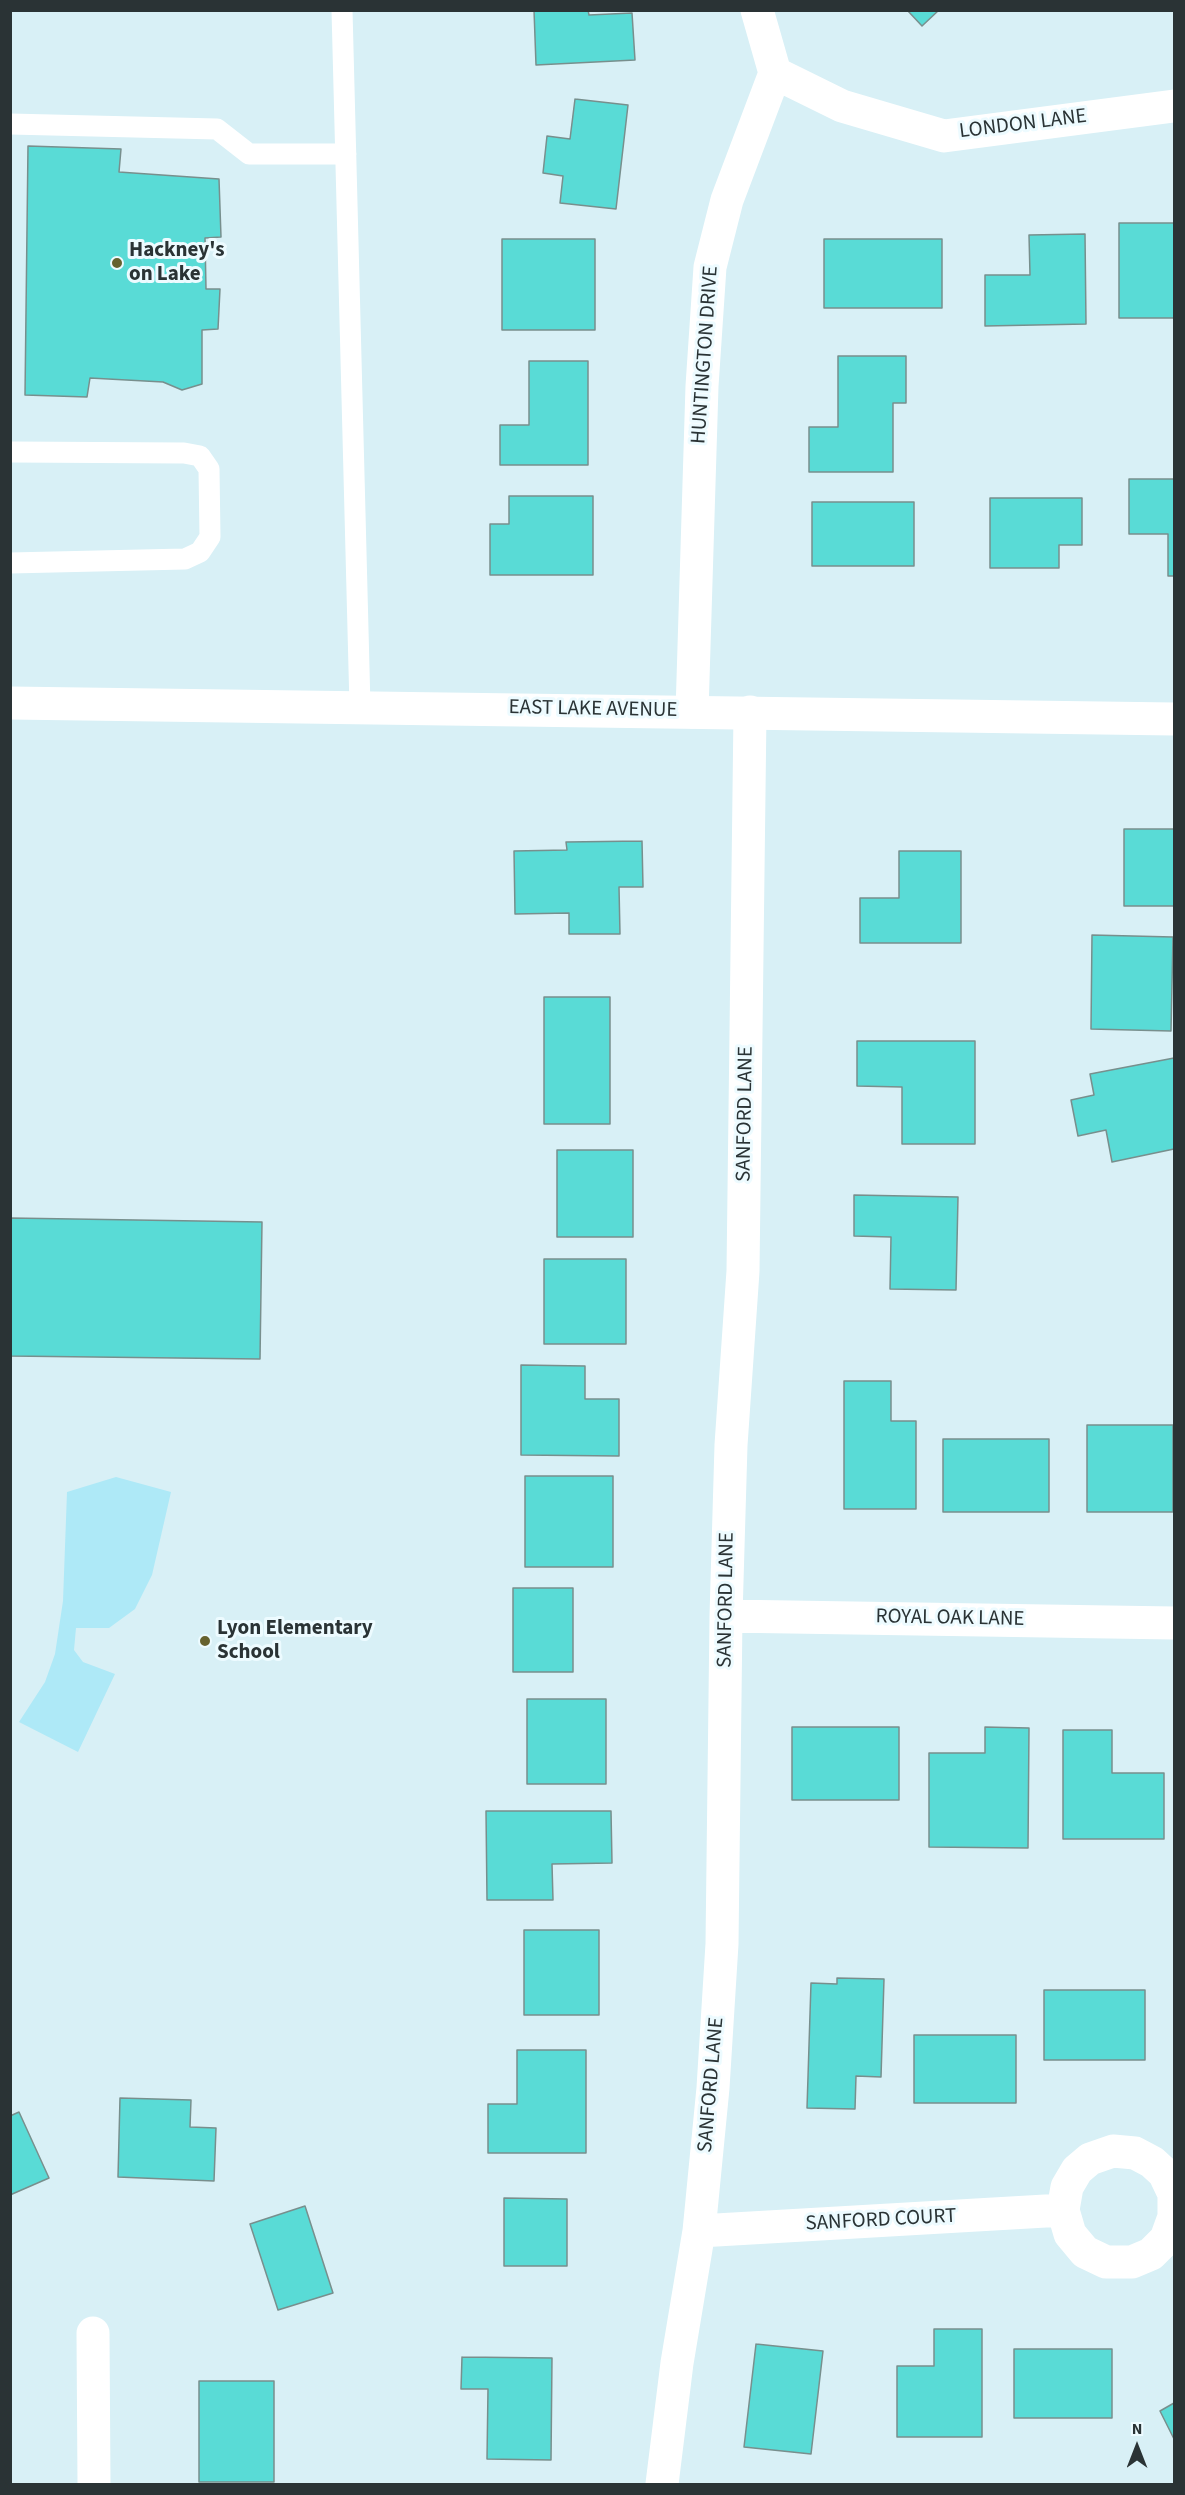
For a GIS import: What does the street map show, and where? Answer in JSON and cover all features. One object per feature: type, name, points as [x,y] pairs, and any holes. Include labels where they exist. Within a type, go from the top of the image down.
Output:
[{"type":"street","points":[[757,10],[775,73]]},
{"type":"street","name":"LONDON LANE","points":[[775,73],[842,106],[944,136],[1174,106]]},
{"type":"street","name":"HUNTINGTON DRIVE","points":[[692,712],[702,386],[710,267],[727,200],[775,73]]},
{"type":"street","name":"EAST LAKE AVENUE","points":[[10,703],[1174,718]]},
{"type":"street","name":"SANFORD LANE","points":[[662,2484],[677,2363],[699,2231],[713,2088],[722,1944],[726,1616],[731,1445],[743,1271],[750,712]]},
{"type":"street","name":"ROYAL OAK LANE","points":[[726,1616],[1174,1623]]},
{"type":"street","points":[[1113,2151],[1135,2153],[1152,2162],[1164,2173],[1174,2194],[1174,2217],[1166,2239],[1151,2254],[1132,2262],[1106,2262],[1085,2252],[1070,2234],[1063,2210],[1067,2187],[1077,2170],[1090,2159],[1113,2151]]},
{"type":"street","name":"SANFORD COURT","points":[[699,2231],[1063,2210]]},
{"type":"street","points":[[93,2333],[94,2484]]},
{"type":"lane","points":[[342,10],[360,707]]},
{"type":"lane","points":[[10,124],[217,129],[249,154],[346,154]]},
{"type":"lane","points":[[10,452],[184,453],[200,456],[209,469],[210,537],[200,552],[185,559],[10,563]]},
{"type":"shaded area","points":[[116,1477],[171,1492],[152,1575],[135,1609],[109,1628],[76,1628],[74,1650],[83,1662],[115,1674],[78,1752],[19,1722],[45,1682],[55,1654],[63,1601],[67,1492]]},
{"type":"building","points":[[534,10],[588,10],[589,15],[632,13],[635,60],[536,65]]},
{"type":"building","points":[[907,10],[939,10],[922,26]]},
{"type":"building","points":[[575,99],[628,105],[616,209],[560,203],[563,176],[543,173],[547,136],[570,139]]},
{"type":"building","name":"Hackney's on Lake","points":[[28,146],[121,149],[119,172],[219,179],[221,237],[205,238],[206,289],[220,289],[218,329],[202,330],[202,384],[182,390],[163,382],[90,378],[87,397],[25,395]]},
{"type":"building","points":[[1119,223],[1174,223],[1174,318],[1119,318]]},
{"type":"building","points":[[1085,234],[1086,324],[985,326],[985,275],[1030,275],[1029,235]]},
{"type":"building","points":[[502,239],[595,239],[595,330],[502,330]]},
{"type":"building","points":[[824,239],[942,239],[942,308],[824,308]]},
{"type":"building","points":[[838,356],[906,356],[906,403],[893,403],[893,472],[809,472],[809,427],[838,427]]},
{"type":"building","points":[[529,361],[588,361],[588,465],[500,465],[500,425],[529,425]]},
{"type":"building","points":[[1129,479],[1174,479],[1174,576],[1168,576],[1168,534],[1129,534]]},
{"type":"building","points":[[509,496],[593,496],[593,575],[490,575],[490,524],[509,524]]},
{"type":"building","points":[[990,498],[1082,498],[1082,545],[1059,545],[1059,568],[990,568]]},
{"type":"building","points":[[812,502],[914,502],[914,566],[812,566]]},
{"type":"building","points":[[1124,829],[1174,829],[1174,906],[1124,906]]},
{"type":"building","points":[[642,841],[643,887],[619,887],[620,934],[569,934],[569,913],[515,914],[514,851],[567,850],[566,842]]},
{"type":"building","points":[[899,851],[961,851],[961,943],[860,943],[860,898],[899,898]]},
{"type":"building","points":[[1092,935],[1173,937],[1171,1031],[1091,1029]]},
{"type":"building","points":[[544,997],[610,997],[610,1124],[544,1124]]},
{"type":"building","points":[[857,1041],[975,1041],[975,1144],[902,1144],[902,1087],[857,1086]]},
{"type":"building","points":[[1174,1058],[1174,1149],[1112,1162],[1106,1130],[1078,1136],[1071,1100],[1094,1095],[1090,1074]]},
{"type":"building","points":[[557,1150],[633,1150],[633,1237],[557,1237]]},
{"type":"building","points":[[854,1195],[958,1197],[956,1290],[890,1289],[891,1237],[854,1236]]},
{"type":"building","points":[[10,1218],[262,1222],[260,1359],[10,1356]]},
{"type":"building","points":[[544,1259],[626,1259],[626,1344],[544,1344]]},
{"type":"building","points":[[521,1365],[585,1366],[585,1399],[619,1399],[619,1456],[521,1455]]},
{"type":"building","points":[[844,1381],[891,1381],[891,1421],[916,1421],[916,1509],[844,1509]]},
{"type":"building","points":[[1087,1425],[1173,1425],[1173,1512],[1087,1512]]},
{"type":"building","points":[[943,1439],[1049,1439],[1049,1512],[943,1512]]},
{"type":"building","points":[[525,1476],[613,1476],[613,1567],[525,1567]]},
{"type":"building","points":[[513,1588],[573,1588],[573,1672],[513,1672]]},
{"type":"building","points":[[527,1699],[606,1699],[606,1784],[527,1784]]},
{"type":"building","points":[[792,1727],[899,1727],[899,1800],[792,1800]]},
{"type":"building","points":[[985,1727],[1029,1728],[1028,1848],[929,1847],[929,1753],[985,1753]]},
{"type":"building","points":[[1063,1730],[1112,1730],[1112,1773],[1164,1773],[1164,1839],[1063,1839]]},
{"type":"building","points":[[486,1811],[611,1811],[612,1863],[552,1864],[553,1900],[487,1900]]},
{"type":"building","points":[[524,1930],[599,1930],[599,2015],[524,2015]]},
{"type":"building","points":[[837,1978],[884,1979],[881,2077],[856,2076],[855,2109],[807,2108],[811,1983],[837,1984]]},
{"type":"building","points":[[1044,1990],[1145,1990],[1145,2060],[1044,2060]]},
{"type":"building","points":[[914,2035],[1016,2035],[1016,2103],[914,2103]]},
{"type":"building","points":[[517,2050],[586,2050],[586,2153],[488,2153],[488,2104],[517,2104]]},
{"type":"building","points":[[120,2098],[191,2100],[190,2127],[216,2128],[214,2181],[118,2177]]},
{"type":"building","points":[[19,2112],[49,2178],[10,2195],[10,2116]]},
{"type":"building","points":[[504,2198],[567,2199],[567,2266],[504,2266]]},
{"type":"building","points":[[305,2206],[333,2293],[278,2310],[250,2224]]},
{"type":"building","points":[[934,2329],[982,2329],[982,2437],[897,2437],[897,2366],[934,2366]]},
{"type":"building","points":[[756,2344],[823,2351],[811,2454],[744,2447]]},
{"type":"building","points":[[1014,2349],[1112,2349],[1112,2418],[1014,2418]]},
{"type":"building","points":[[462,2357],[552,2358],[551,2460],[487,2459],[488,2389],[461,2389]]},
{"type":"building","points":[[199,2381],[274,2381],[274,2482],[199,2482]]},
{"type":"building","points":[[1174,2403],[1174,2439],[1160,2411]]},
{"type":"place","name":"Hackney's on Lake","points":[[117,263]]},
{"type":"place","name":"Lyon Elementary School","points":[[205,1641]]}]
